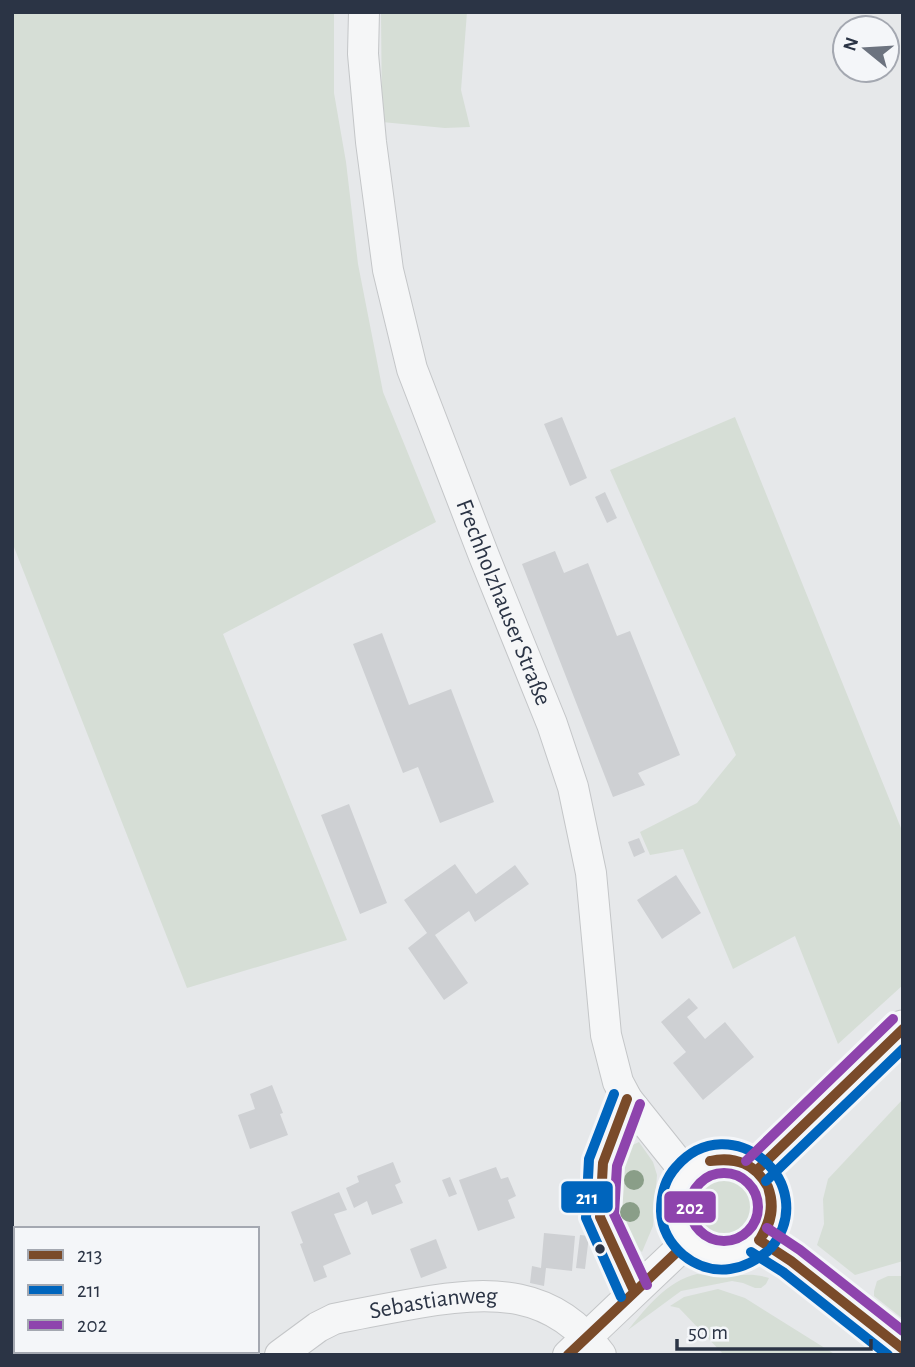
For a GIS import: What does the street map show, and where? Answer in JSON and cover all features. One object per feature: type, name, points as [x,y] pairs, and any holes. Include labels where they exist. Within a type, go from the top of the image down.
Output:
[{"type":"main road","points":[[756,1171],[903,1029]]},
{"type":"main road","points":[[722,1158],[746,1163],[756,1171],[765,1181],[772,1205],[767,1230],[759,1240],[749,1249],[724,1256],[699,1249],[688,1241],[676,1220],[675,1208],[676,1195],[687,1174],[709,1160],[722,1158]]},
{"type":"main road","points":[[759,1240],[903,1349]]},
{"type":"street","name":"Frechholzhauser Straße","points":[[364,12],[363,54],[388,271],[412,369],[552,724],[573,787],[591,873],[606,1035],[618,1082],[627,1099],[687,1174]]},
{"type":"street","points":[[627,1099],[603,1163],[600,1217],[634,1292]]},
{"type":"street","points":[[585,1349],[634,1292],[688,1241]]},
{"type":"street","name":"Sebastianweg","points":[[280,1355],[318,1326],[334,1320],[454,1297],[499,1295],[538,1303],[569,1321],[585,1349]]},
{"type":"shaded area","points":[[12,12],[334,12],[334,93],[346,162],[358,264],[383,392],[436,522],[223,634],[347,940],[187,988],[12,542]]},
{"type":"shaded area","points":[[381,12],[467,12],[461,90],[470,127],[445,128],[382,122]]},
{"type":"shaded area","points":[[735,417],[903,833],[903,985],[838,1044],[795,936],[733,969],[683,849],[650,855],[640,832],[697,803],[736,755],[610,470]]},
{"type":"shaded area","points":[[903,1099],[903,1261],[855,1275],[817,1245],[824,1224],[823,1199],[828,1179]]},
{"type":"shaded area","points":[[639,1142],[653,1162],[657,1175],[653,1226],[642,1252],[619,1231],[612,1218],[612,1172],[624,1149]]},
{"type":"shaded area","points":[[716,1171],[730,1171],[749,1181],[759,1200],[759,1214],[749,1233],[730,1243],[716,1243],[697,1233],[687,1214],[687,1200],[697,1181]]},
{"type":"shaded area","points":[[697,1274],[753,1275],[769,1278],[761,1288],[732,1281],[681,1291],[628,1330],[667,1289],[686,1277]]},
{"type":"shaded area","points":[[888,1276],[903,1276],[903,1319],[874,1296],[877,1281]]},
{"type":"shaded area","points":[[718,1289],[745,1298],[836,1355],[724,1355],[679,1308],[670,1306],[684,1297]]},
{"type":"building","points":[[562,417],[587,478],[570,486],[544,424]]},
{"type":"building","points":[[605,492],[617,518],[607,523],[595,497]]},
{"type":"building","points":[[555,551],[564,573],[588,563],[617,636],[630,631],[680,755],[638,773],[645,785],[613,797],[522,564]]},
{"type":"building","points":[[382,633],[409,705],[451,689],[494,802],[440,823],[418,767],[403,773],[353,644]]},
{"type":"building","points":[[349,804],[387,903],[360,914],[321,815]]},
{"type":"building","points":[[639,838],[645,852],[634,857],[628,842]]},
{"type":"building","points":[[455,864],[476,894],[515,865],[529,884],[475,922],[469,911],[435,935],[468,983],[444,1000],[408,948],[427,933],[404,900]]},
{"type":"building","points":[[676,875],[701,913],[662,939],[637,900]]},
{"type":"building","points":[[689,998],[698,1008],[687,1017],[705,1039],[725,1022],[754,1057],[703,1100],[673,1063],[686,1052],[661,1022]]},
{"type":"building","points":[[272,1085],[288,1135],[250,1149],[238,1115],[255,1109],[250,1094]]},
{"type":"building","points":[[393,1162],[401,1182],[395,1185],[403,1203],[372,1215],[367,1201],[354,1208],[346,1188],[359,1182],[357,1176]]},
{"type":"building","points":[[496,1167],[501,1179],[508,1177],[516,1196],[508,1200],[515,1218],[478,1231],[459,1180]]},
{"type":"building","points":[[450,1177],[457,1194],[449,1197],[442,1180]]},
{"type":"building","points":[[339,1192],[347,1210],[334,1214],[351,1254],[323,1266],[327,1277],[314,1282],[291,1212]]},
{"type":"building","points":[[544,1233],[575,1236],[572,1271],[546,1268],[544,1286],[530,1283],[532,1266],[541,1268]]},
{"type":"building","points":[[580,1235],[589,1236],[585,1269],[576,1268]]},
{"type":"building","points":[[436,1239],[447,1268],[421,1278],[410,1249]]},
{"type":"transit line","name":"202","points":[[746,1161],[893,1019]]},
{"type":"transit line","name":"213","points":[[756,1171],[903,1029]]},
{"type":"transit line","name":"211","points":[[766,1181],[903,1049]]},
{"type":"transit line","name":"211","points":[[614,1094],[589,1159],[586,1218],[621,1297]]},
{"type":"transit line","name":"213","points":[[627,1099],[603,1163],[600,1217],[634,1291]]},
{"type":"transit line","name":"202","points":[[640,1104],[617,1166],[614,1214],[647,1285]]},
{"type":"transit line","name":"211","points":[[768,1251],[750,1263],[730,1269],[705,1267],[683,1255],[667,1236],[661,1211],[664,1188],[676,1167],[698,1150],[721,1144],[744,1148],[763,1160],[778,1177],[786,1199],[784,1223],[771,1248]]},
{"type":"transit line","name":"213","points":[[710,1161],[728,1159],[744,1164],[757,1173],[768,1187]]},
{"type":"transit line","name":"213","points":[[710,1161],[737,1161],[751,1167],[768,1187]]},
{"type":"transit line","name":"202","points":[[724,1173],[737,1176],[748,1183],[755,1194],[758,1207],[755,1220],[748,1231],[737,1238],[724,1241],[711,1238],[700,1231],[693,1220],[690,1207],[693,1194],[700,1183],[711,1176],[724,1173]]},
{"type":"transit line","name":"213","points":[[760,1239],[770,1214],[768,1187]]},
{"type":"transit line","name":"213","points":[[760,1239],[771,1214],[768,1187]]},
{"type":"transit line","name":"202","points":[[767,1228],[800,1250],[903,1331]]},
{"type":"transit line","name":"213","points":[[759,1240],[791,1261],[903,1349]]},
{"type":"transit line","name":"213","points":[[568,1355],[678,1251]]},
{"type":"transit line","name":"211","points":[[751,1252],[783,1272],[888,1355]]}]
